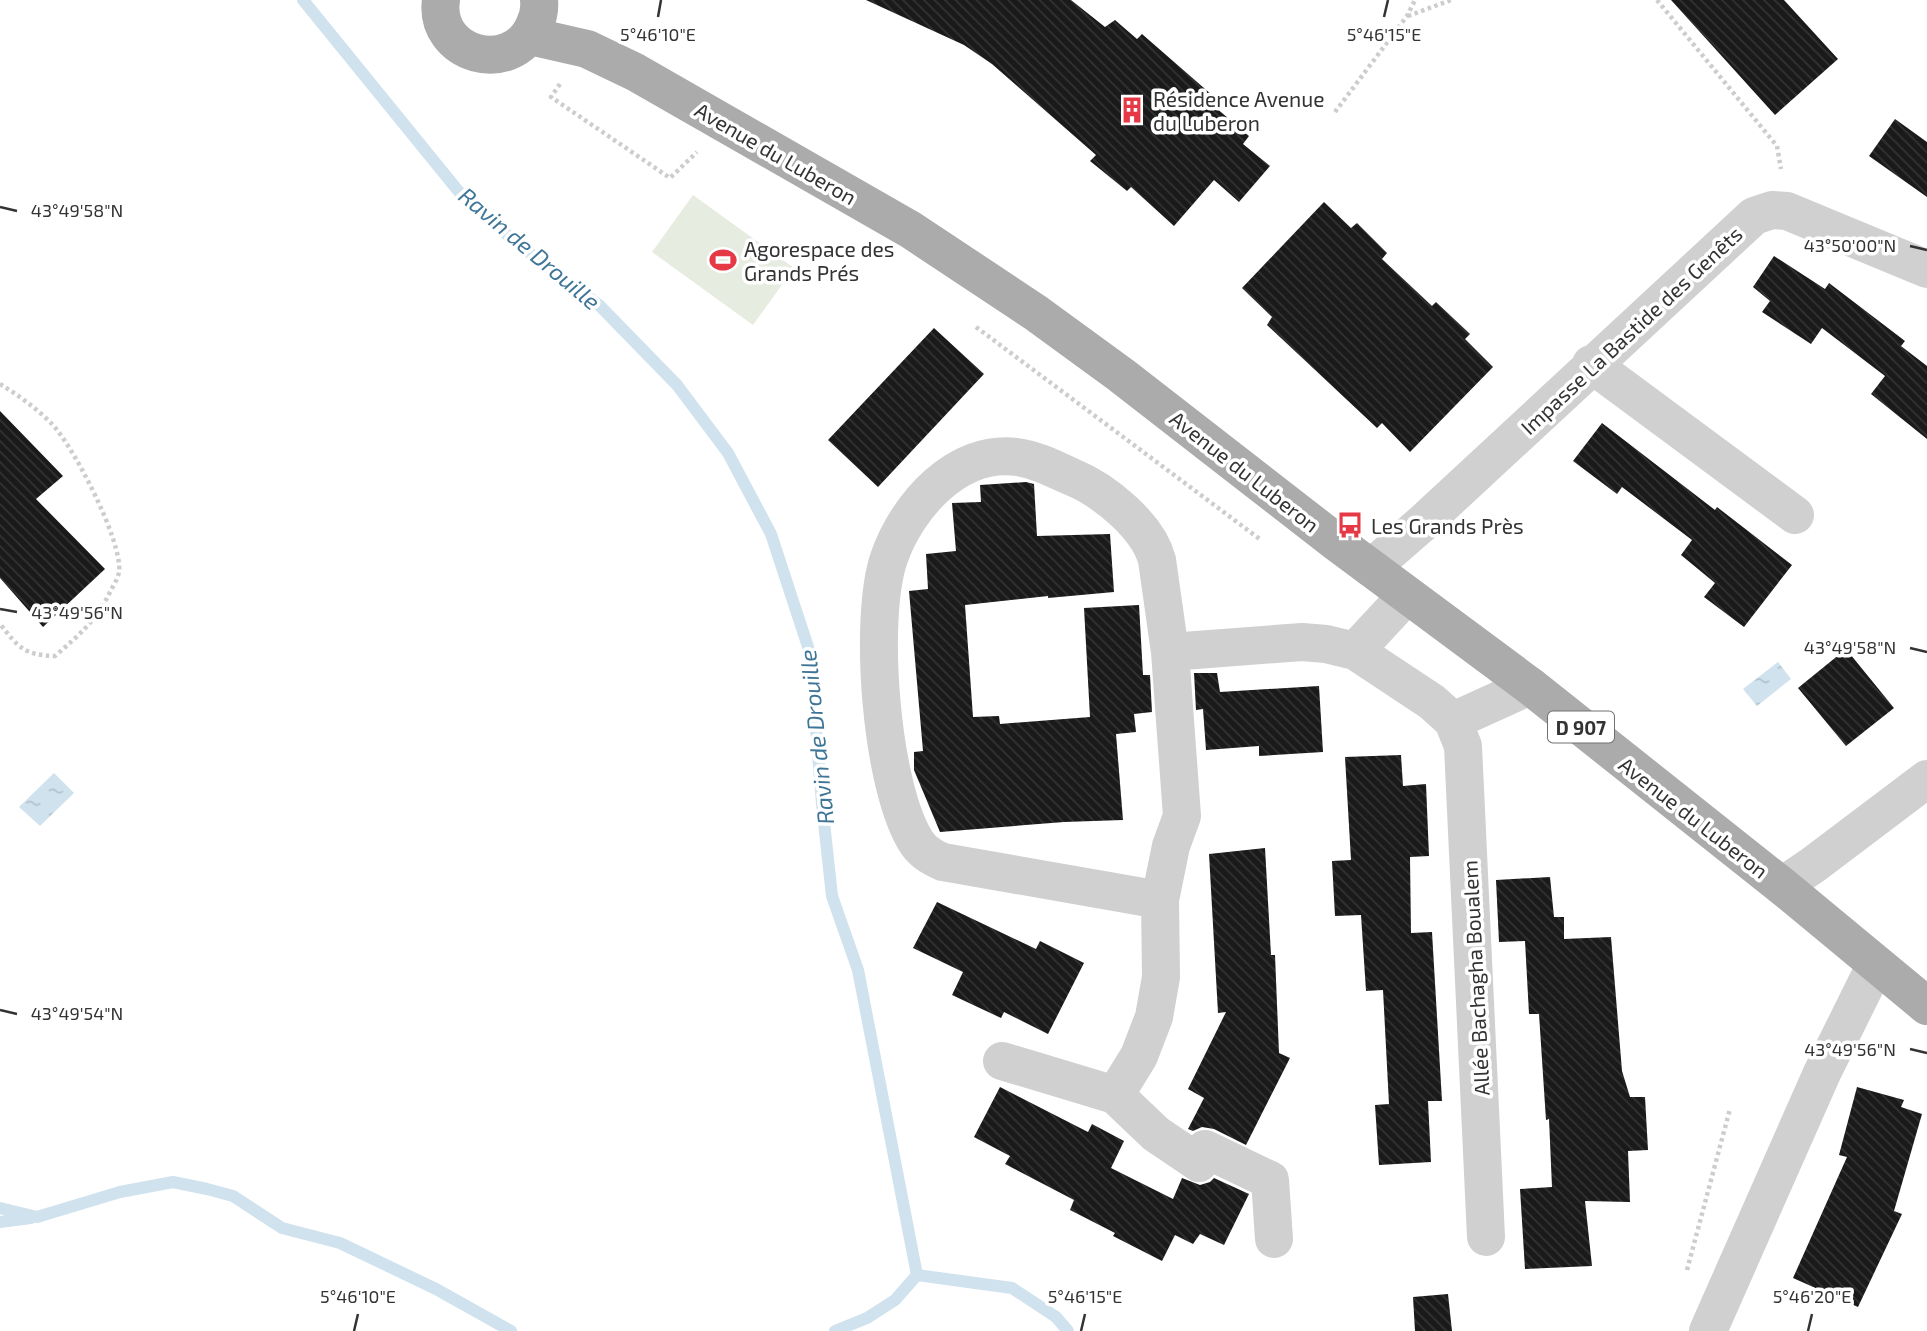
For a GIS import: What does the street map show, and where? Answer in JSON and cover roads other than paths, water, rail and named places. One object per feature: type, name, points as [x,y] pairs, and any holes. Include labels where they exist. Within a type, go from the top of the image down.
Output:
[{"type":"main road","points":[[432,3],[448,33],[460,46],[480,55],[496,56],[516,48],[536,14]]},
{"type":"main road","name":"Avenue du Luberon","points":[[536,14],[587,49],[635,72],[923,237],[1036,313],[1122,375],[1371,568],[1530,686],[1782,886],[1927,1006]]},
{"type":"street","name":"Impasse La Bastide des Genêts","points":[[1371,568],[1754,216],[1772,210],[1787,211],[1927,269]]},
{"type":"street","points":[[1591,364],[1795,515]]},
{"type":"street","points":[[1115,1095],[1147,1038],[1157,1005],[1161,977],[1160,900],[1171,846],[1183,806],[1170,652],[1154,547],[1146,535],[1105,496],[1080,480],[1038,462],[1016,457],[992,457],[967,465],[950,475],[921,500],[900,532],[889,559],[879,613],[879,654],[890,769],[897,796],[920,847],[943,862],[1160,900]]},
{"type":"street","points":[[1355,651],[1407,594]]},
{"type":"street","points":[[1170,652],[1302,642],[1355,651],[1432,702],[1453,721],[1530,686]]},
{"type":"street","name":"Allée Bachagha Boualem","points":[[1453,721],[1463,746],[1466,768],[1486,1237]]},
{"type":"street","points":[[1782,886],[1927,779]]},
{"type":"street","points":[[1708,1331],[1822,1073],[1876,964]]},
{"type":"street","points":[[1002,1061],[1115,1095],[1156,1134],[1199,1163],[1205,1149],[1270,1180],[1274,1239]]},
{"type":"water","points":[[1778,662],[1791,679],[1757,706],[1743,689]]},
{"type":"water","points":[[54,773],[74,793],[40,826],[19,807]]},
{"type":"waterway","name":"Ravin de Drouille","points":[[303,0],[464,198],[524,249],[599,305],[677,385],[728,453],[771,534],[810,653],[832,896],[858,970],[917,1275],[1012,1288],[1056,1317],[1068,1331]]},
{"type":"waterway","points":[[0,1208],[37,1217],[120,1192],[173,1182],[207,1189],[233,1196],[282,1228],[340,1243],[436,1289],[511,1331]]},
{"type":"waterway","points":[[0,1222],[31,1218]]},
{"type":"waterway","points":[[835,1331],[867,1318],[895,1300],[917,1275]]},
{"type":"place","name":"Résidence Avenue du Luberon","points":[[1132,110]]},
{"type":"place","name":"Agorespace des Grands Prés","points":[[723,260]]},
{"type":"place","name":"Les Grands Près","points":[[1350,525]]}]
